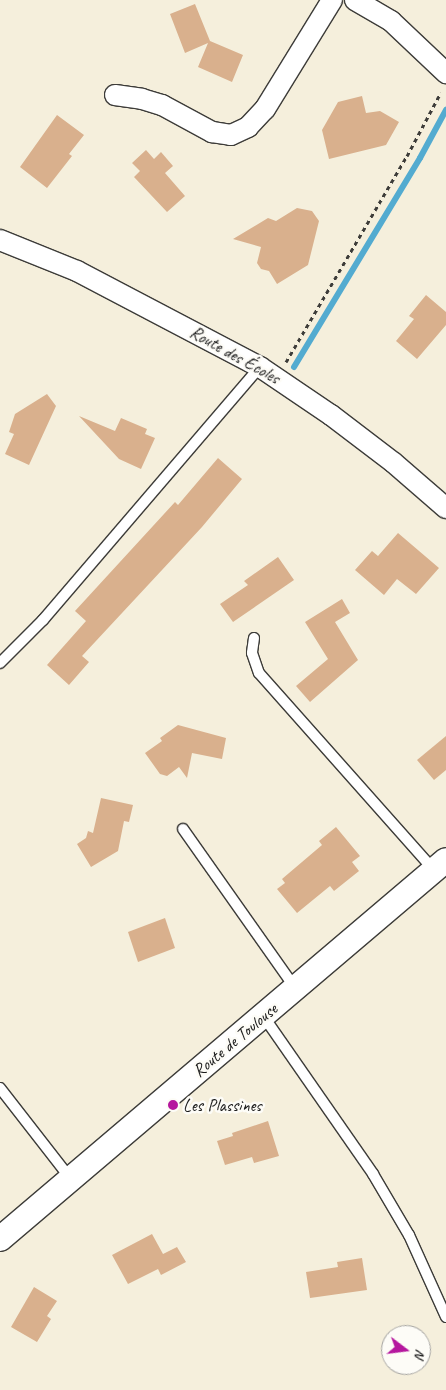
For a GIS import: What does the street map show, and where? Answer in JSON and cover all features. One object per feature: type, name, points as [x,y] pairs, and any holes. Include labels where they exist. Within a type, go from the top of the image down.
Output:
[{"type":"street","points":[[116,95],[142,98],[162,105],[212,132],[231,135],[248,127],[266,109],[332,0]]},
{"type":"street","points":[[355,0],[391,21],[445,76]]},
{"type":"street","name":"Route des Écoles","points":[[0,240],[77,271],[260,367],[338,421],[446,508]]},
{"type":"street","name":"Route de Toulouse","points":[[0,1239],[70,1178],[264,1017],[440,865]]},
{"type":"lane","points":[[0,663],[43,620],[260,367]]},
{"type":"lane","points":[[254,638],[252,653],[259,673],[440,865]]},
{"type":"lane","points":[[183,829],[296,989]]},
{"type":"lane","points":[[264,1017],[373,1174],[409,1235],[446,1317]]},
{"type":"lane","points":[[0,1088],[70,1178]]},
{"type":"path","points":[[278,378],[407,156],[440,93],[445,76]]},
{"type":"building","points":[[195,4],[210,41],[243,55],[232,82],[198,67],[208,43],[185,53],[170,14]]},
{"type":"building","points":[[362,96],[366,113],[380,111],[399,122],[386,145],[329,159],[322,130],[338,102]]},
{"type":"building","points":[[57,115],[84,135],[69,154],[72,156],[47,188],[20,167]]},
{"type":"building","points":[[146,150],[154,159],[161,152],[173,166],[165,173],[185,196],[167,212],[134,177],[140,171],[132,163]]},
{"type":"building","points":[[297,208],[312,211],[319,221],[308,265],[277,284],[269,271],[261,269],[257,263],[261,247],[233,239],[268,218],[276,221]]},
{"type":"building","points":[[426,295],[446,312],[446,325],[417,359],[396,341],[414,319],[409,316]]},
{"type":"building","points":[[47,394],[56,406],[29,465],[5,454],[14,434],[9,432],[15,414]]},
{"type":"building","points":[[79,416],[115,431],[121,418],[147,429],[145,434],[155,438],[141,469],[119,459]]},
{"type":"building","points":[[218,458],[242,479],[202,527],[82,656],[89,662],[69,685],[47,665],[86,621],[75,611],[175,502],[178,505]]},
{"type":"building","points":[[398,533],[439,568],[416,594],[397,579],[384,595],[355,570],[372,551],[378,556]]},
{"type":"building","points":[[278,557],[294,580],[233,622],[220,604],[248,585],[244,581]]},
{"type":"building","points":[[342,599],[350,613],[335,622],[358,660],[310,702],[296,686],[328,659],[305,622]]},
{"type":"building","points":[[178,725],[226,738],[222,759],[192,753],[187,778],[179,767],[167,776],[160,774],[145,753],[162,741],[160,738]]},
{"type":"building","points":[[446,736],[446,770],[434,780],[417,760]]},
{"type":"building","points":[[101,798],[133,805],[129,822],[124,821],[118,851],[91,867],[77,844],[86,838],[88,831],[93,833]]},
{"type":"building","points":[[336,827],[360,856],[352,862],[359,871],[334,891],[330,886],[297,913],[277,889],[285,883],[282,879],[322,845],[319,841]]},
{"type":"building","points":[[165,918],[175,948],[138,962],[128,932]]},
{"type":"building","points":[[268,1121],[279,1156],[254,1163],[252,1157],[225,1165],[217,1141],[233,1136],[232,1133]]},
{"type":"building","points":[[152,1234],[163,1254],[177,1247],[186,1262],[161,1275],[158,1269],[128,1284],[112,1255]]},
{"type":"building","points":[[362,1258],[367,1290],[310,1298],[306,1272],[338,1267],[337,1262]]},
{"type":"building","points":[[34,1287],[57,1301],[47,1316],[51,1319],[37,1342],[11,1327]]},
{"type":"waterway","points":[[294,367],[420,158],[446,110]]},
{"type":"place","name":"Les Plassines","points":[[173,1105]]}]
